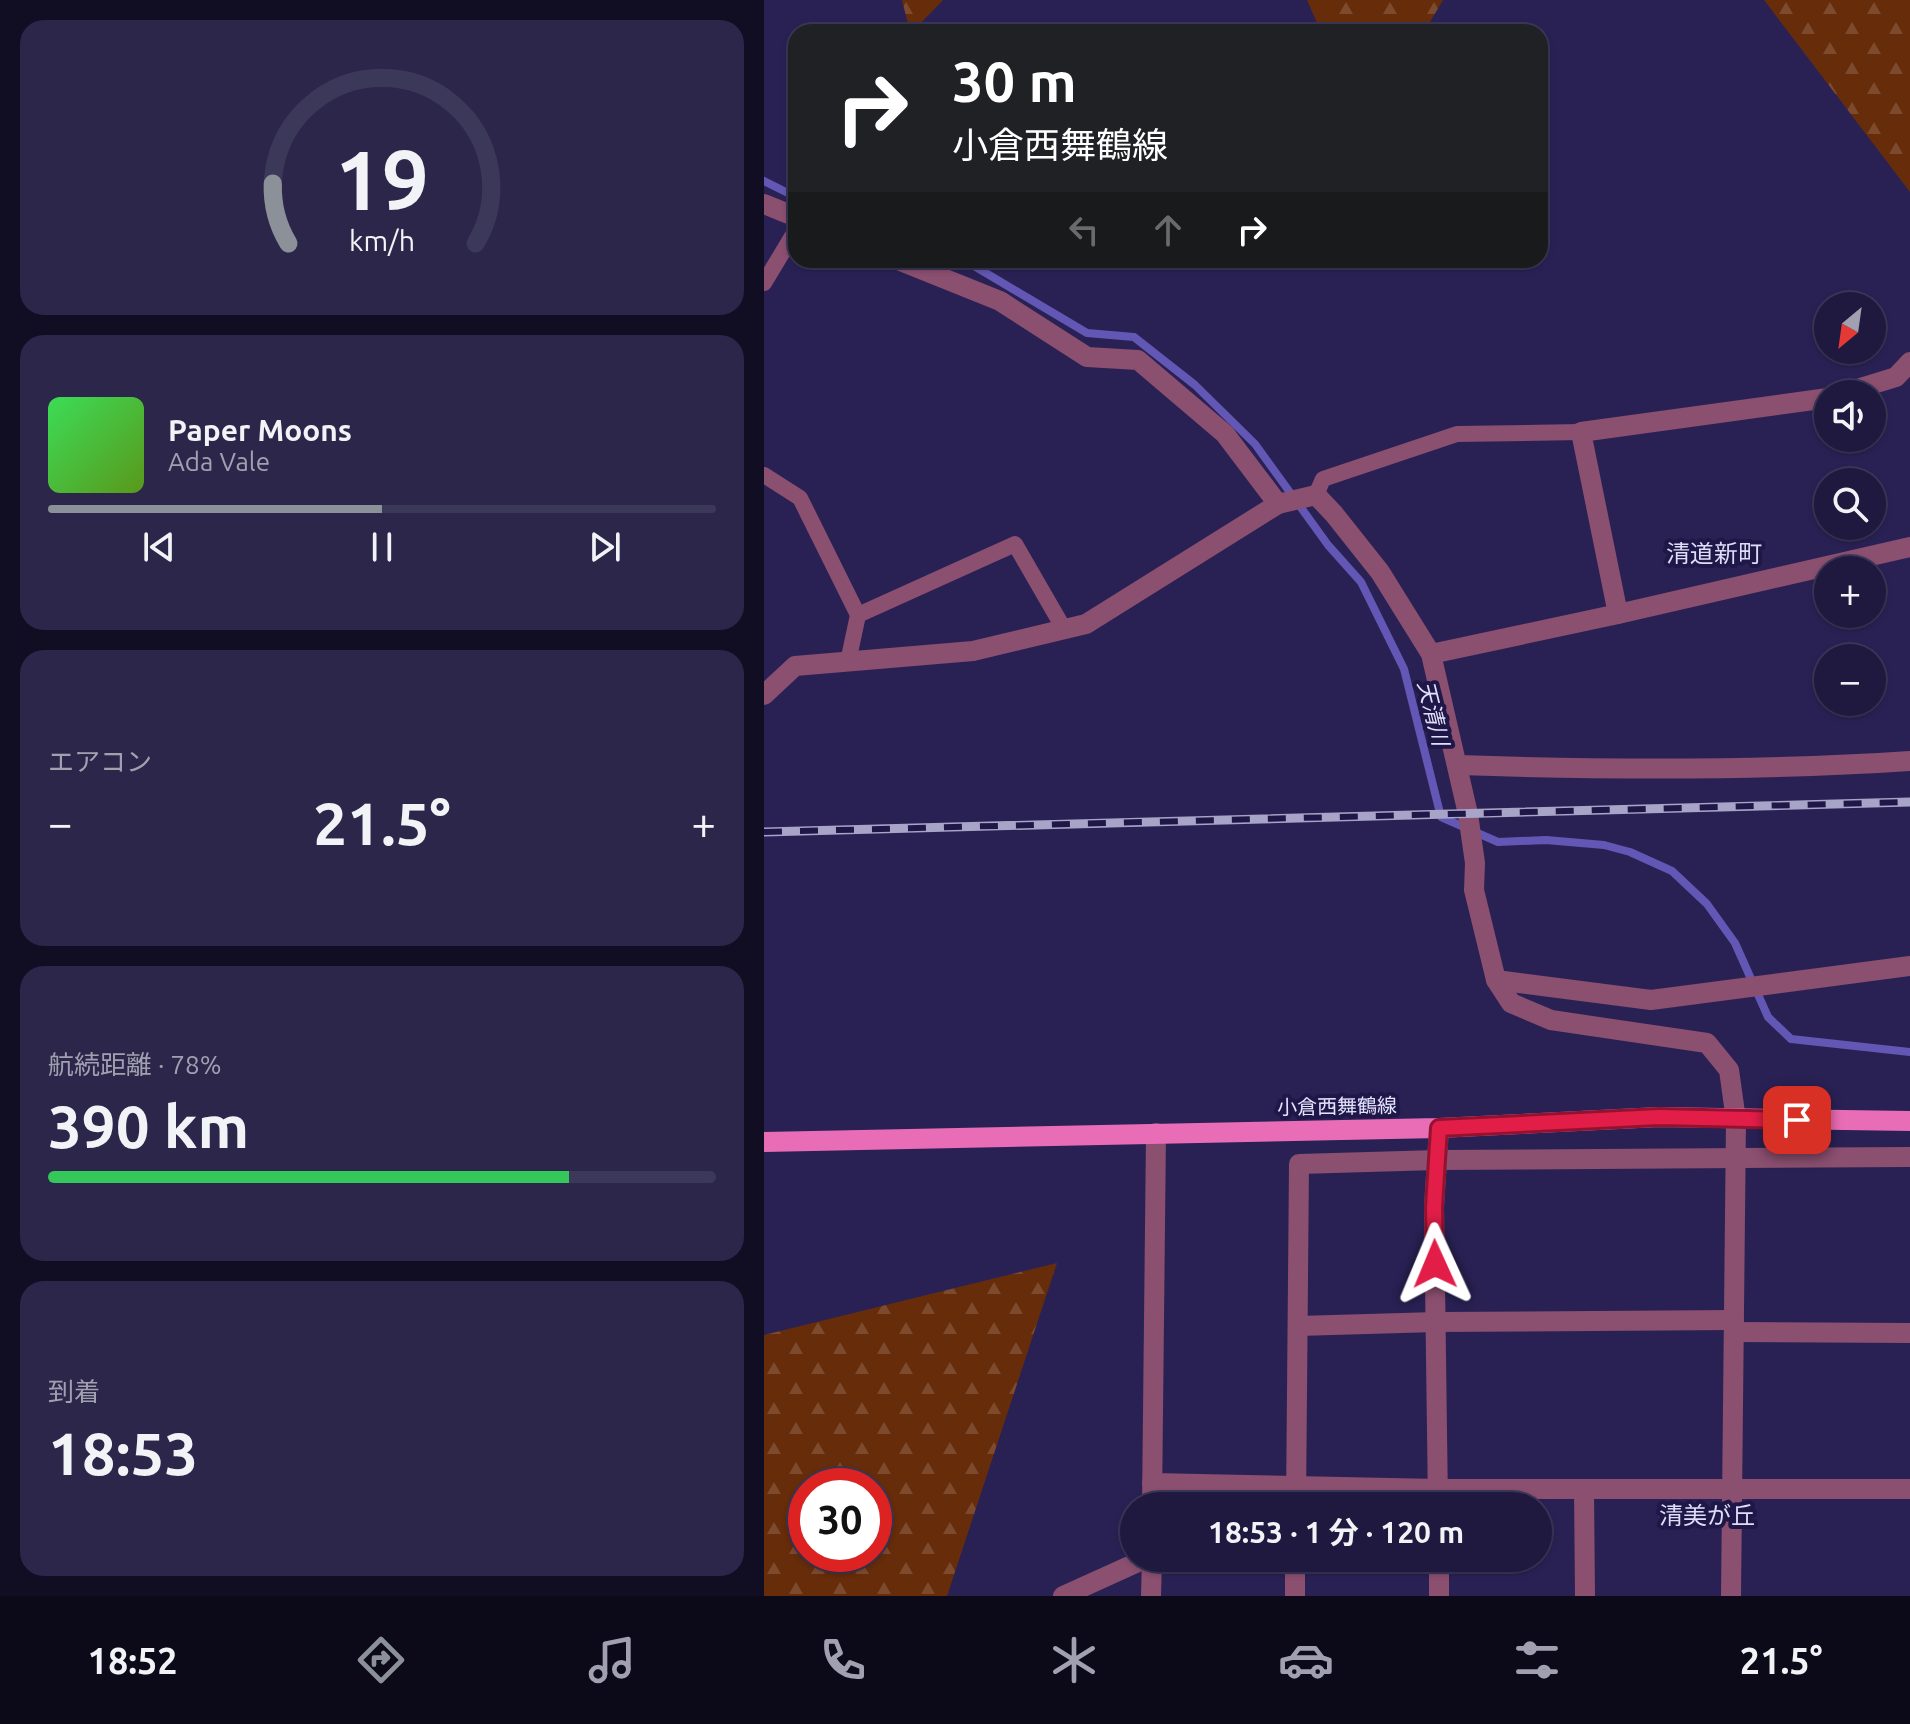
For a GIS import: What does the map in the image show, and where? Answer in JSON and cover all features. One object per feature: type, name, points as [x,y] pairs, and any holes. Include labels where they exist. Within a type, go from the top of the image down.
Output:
[{"type":"main road","name":"小倉西舞鶴線","points":[[764,1142],[1439,1128],[1659,1117],[1910,1121]]},
{"type":"street","points":[[764,204],[788,214]]},
{"type":"street","points":[[918,268],[1000,301],[1087,357],[1138,360],[1225,434],[1278,504]]},
{"type":"street","points":[[1886,380],[1896,377],[1910,362]]},
{"type":"street","points":[[1618,614],[1581,432],[1814,400]]},
{"type":"street","points":[[764,695],[795,666],[973,651],[1086,624],[1278,504],[1316,495],[1380,572],[1431,654],[1458,765],[1475,863],[1474,890],[1496,980],[1511,1003],[1551,1020],[1707,1043],[1729,1070],[1736,1120],[1731,1596]]},
{"type":"street","points":[[1431,654],[1910,547]]},
{"type":"street","points":[[1458,765],[1752,767],[1910,761]]},
{"type":"street","points":[[1496,980],[1651,1000],[1910,966]]},
{"type":"street","points":[[1438,1492],[1434,1207],[1439,1128]]},
{"type":"street","points":[[1152,1492],[1156,1133]]},
{"type":"street","points":[[1296,1492],[1299,1164],[1437,1160],[1910,1157]]},
{"type":"street","points":[[1298,1326],[1436,1322],[1734,1326],[1910,1333]]},
{"type":"street","points":[[1152,1483],[1252,1492]]},
{"type":"street","points":[[1535,1492],[1584,1489],[1910,1489]]},
{"type":"street","points":[[1584,1489],[1585,1596]]},
{"type":"street","points":[[1063,1596],[1120,1571]]},
{"type":"street","points":[[1150,1572],[1151,1596]]},
{"type":"street","points":[[1295,1572],[1295,1596]]},
{"type":"street","points":[[1439,1572],[1439,1596]]},
{"type":"lane","points":[[764,283],[788,243]]},
{"type":"lane","points":[[1316,495],[1323,479],[1457,434],[1581,432]]},
{"type":"lane","points":[[764,475],[800,498],[858,615],[848,662]]},
{"type":"lane","points":[[858,615],[1015,544],[1064,629]]},
{"type":"green space","points":[[902,0],[943,0],[920,24],[908,24]]},
{"type":"green space","points":[[1307,0],[1443,0],[1429,24],[1318,24]]},
{"type":"green space","points":[[1764,0],[1910,0],[1910,192]]},
{"type":"green space","points":[[1057,1263],[947,1596],[764,1596],[764,1335]]},
{"type":"waterway","name":"天清川","points":[[764,181],[788,193]]},
{"type":"waterway","name":"天清川","points":[[977,268],[1087,333],[1134,337],[1195,385],[1255,444],[1328,545],[1361,582],[1404,669],[1441,817],[1498,842],[1546,840],[1604,845],[1630,852],[1672,871],[1707,904],[1735,943],[1768,1017],[1791,1039],[1910,1052]]},
{"type":"railway","points":[[764,832],[1910,802]]},
{"type":"district","name":"清道新町","points":[[1714,553]]},
{"type":"district","name":"清美が丘","points":[[1707,1515]]},
{"type":"route","points":[[1435,1264],[1434,1207],[1439,1128],[1659,1117],[1797,1120]]}]
